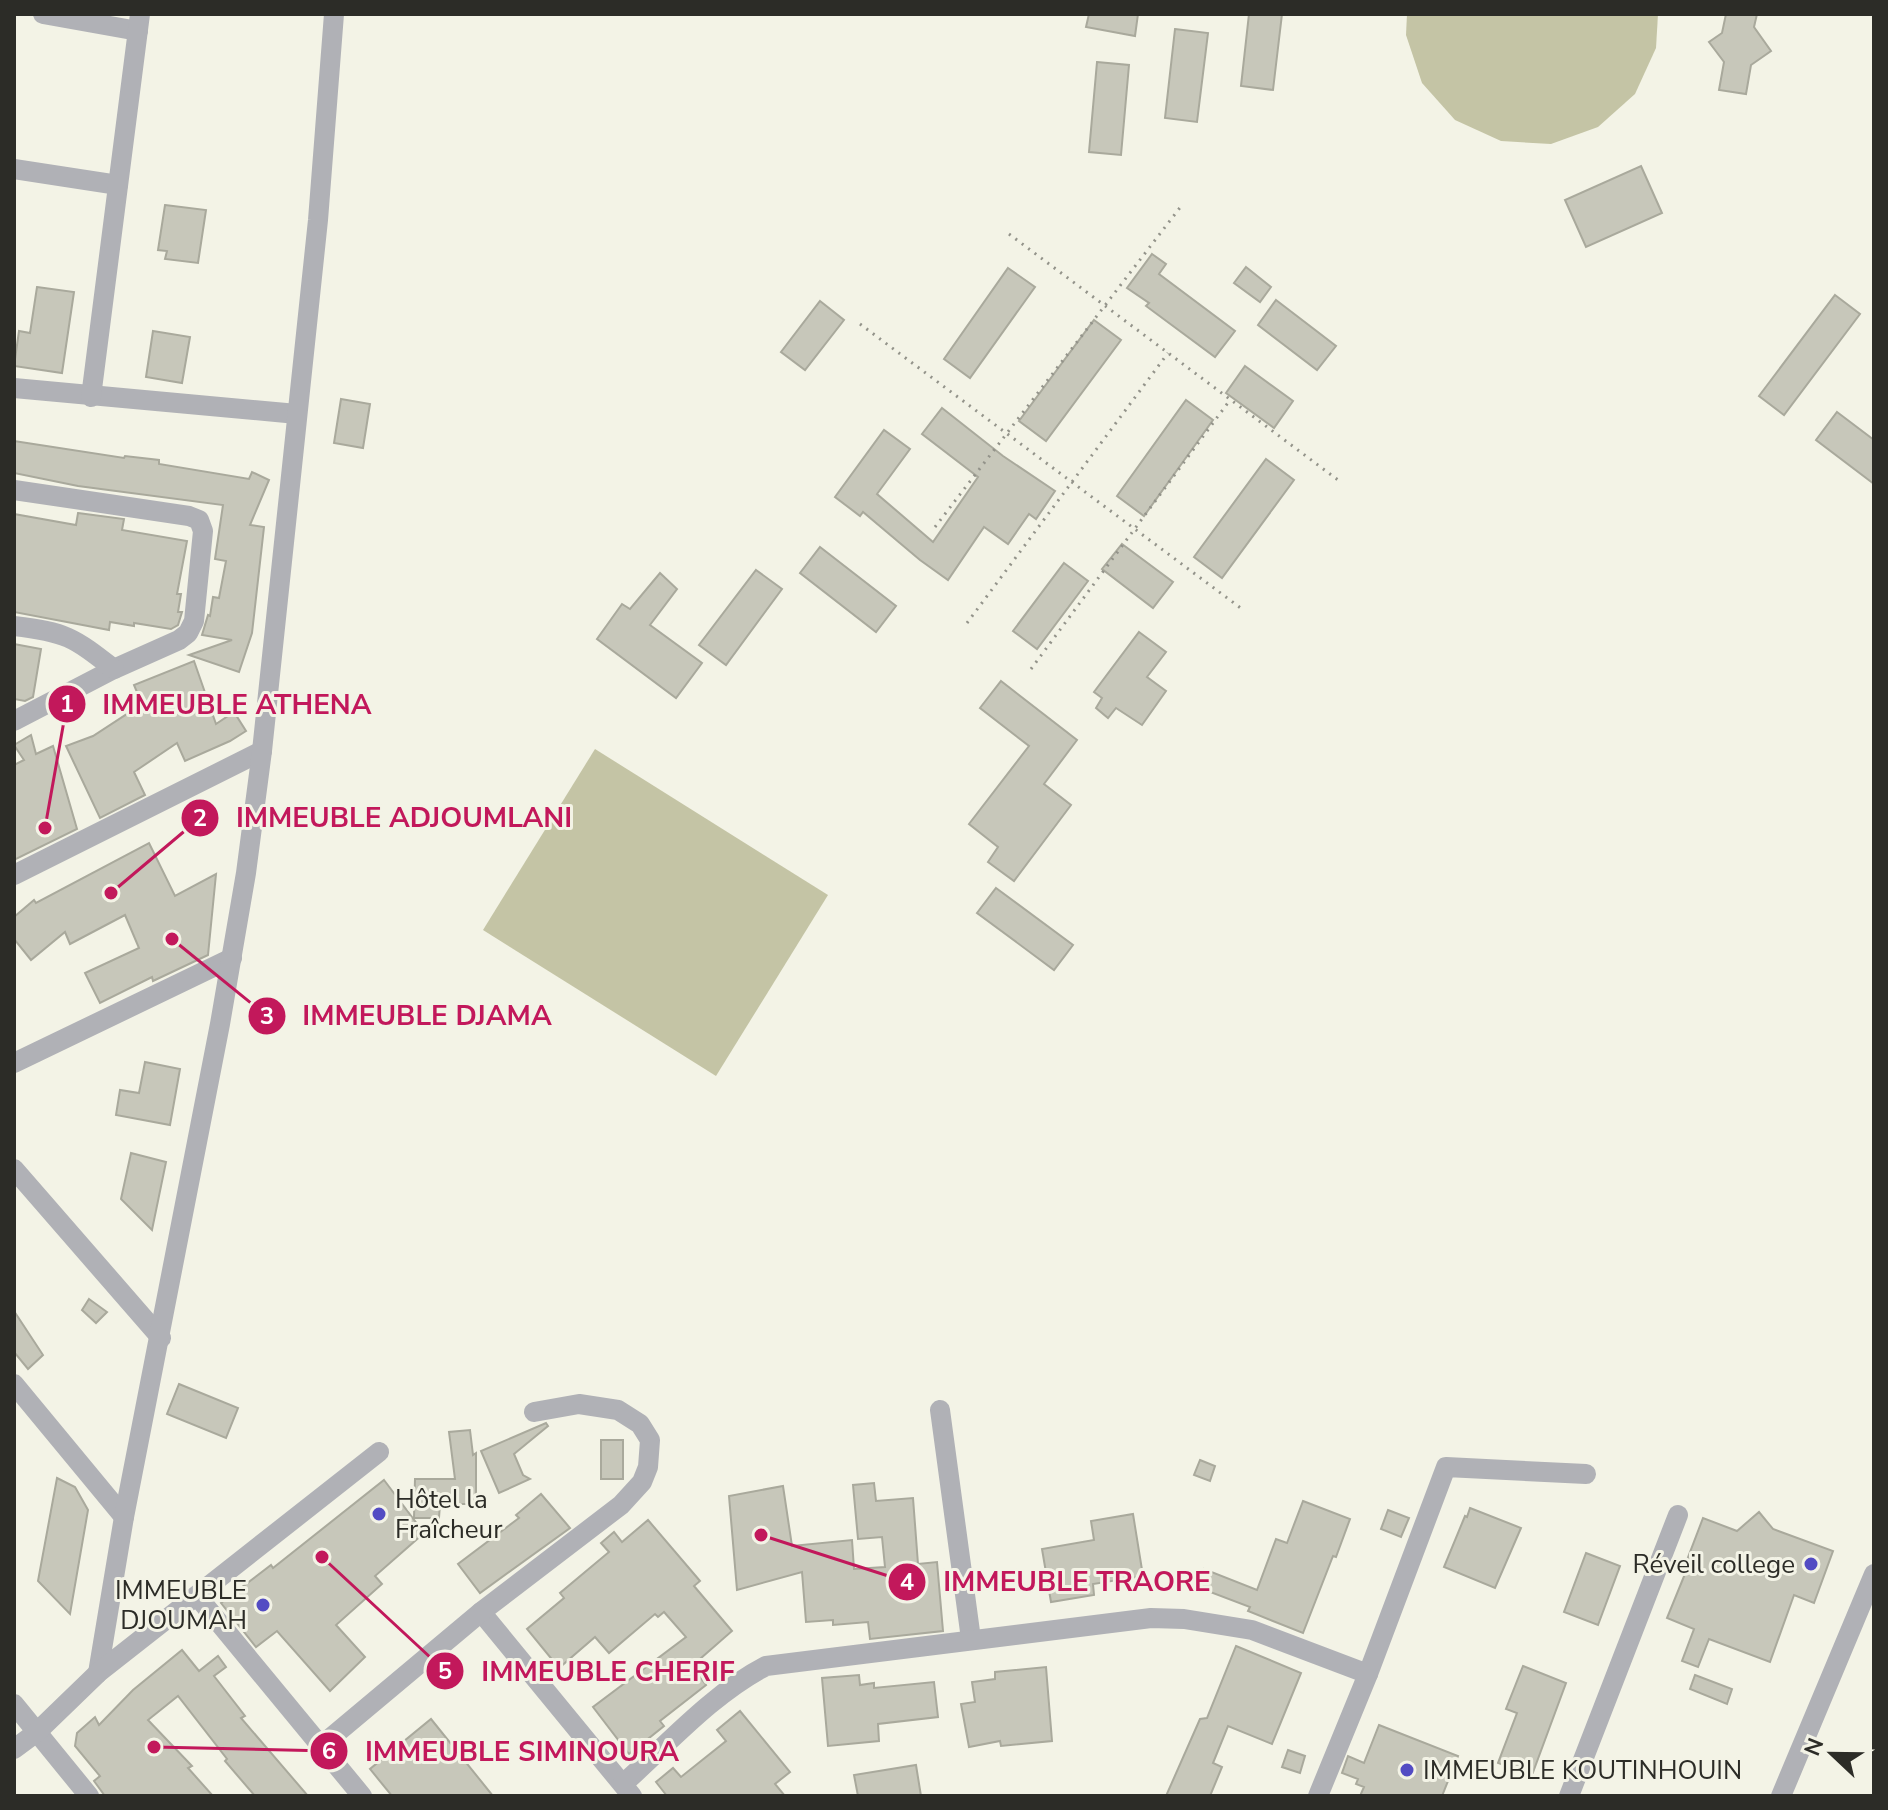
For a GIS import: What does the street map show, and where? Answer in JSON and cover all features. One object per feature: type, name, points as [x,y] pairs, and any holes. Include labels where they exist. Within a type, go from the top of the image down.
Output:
[{"type":"street","points":[[43,14],[139,22],[91,397]]},
{"type":"street","points":[[98,1673],[124,1517],[232,958],[262,751],[318,220],[334,14]]},
{"type":"street","points":[[14,169],[118,185]]},
{"type":"street","points":[[14,388],[297,414]]},
{"type":"street","points":[[14,490],[189,516],[199,520],[203,531],[194,621],[188,633],[14,721]]},
{"type":"street","points":[[14,626],[62,633],[79,641],[114,669]]},
{"type":"street","points":[[14,875],[262,751]]},
{"type":"street","points":[[14,1063],[232,958]]},
{"type":"street","points":[[14,1169],[161,1338]]},
{"type":"street","points":[[14,1384],[124,1517]]},
{"type":"street","points":[[321,1746],[481,1612],[621,1505],[642,1482],[648,1467],[650,1440],[640,1424],[618,1410],[579,1404],[534,1412]]},
{"type":"street","points":[[940,1410],[971,1639]]},
{"type":"street","points":[[14,1749],[37,1732],[98,1673],[379,1452]]},
{"type":"street","points":[[1318,1796],[1446,1467],[1586,1474]]},
{"type":"street","points":[[1569,1796],[1678,1515]]},
{"type":"street","points":[[1781,1796],[1874,1574]]},
{"type":"street","points":[[197,1596],[362,1796]]},
{"type":"street","points":[[481,1612],[628,1790],[725,1693],[766,1666],[1151,1618],[1184,1619],[1252,1630],[1368,1674]]},
{"type":"street","points":[[14,1704],[89,1796]]},
{"type":"path","points":[[935,527],[1182,205]]},
{"type":"path","points":[[1009,234],[1338,480]]},
{"type":"path","points":[[860,324],[1242,609]]},
{"type":"path","points":[[967,623],[1168,353]]},
{"type":"path","points":[[1031,669],[1230,400]]},
{"type":"green space","points":[[1407,14],[1658,14],[1656,48],[1635,94],[1598,127],[1551,144],[1501,141],[1455,120],[1422,83],[1406,35]]},
{"type":"green space","points":[[595,749],[828,895],[716,1076],[483,930]]},
{"type":"building","points":[[1089,14],[1138,14],[1135,36],[1086,27]]},
{"type":"building","points":[[1249,14],[1282,14],[1273,90],[1241,86]]},
{"type":"building","points":[[1726,14],[1757,14],[1754,27],[1771,51],[1751,65],[1746,94],[1719,90],[1724,62],[1709,42],[1722,33]]},
{"type":"building","points":[[1175,29],[1208,33],[1197,122],[1165,118]]},
{"type":"building","points":[[1097,62],[1129,65],[1121,155],[1089,152]]},
{"type":"building","points":[[1641,166],[1662,213],[1586,247],[1565,200]]},
{"type":"building","points":[[165,205],[206,210],[198,263],[165,259],[167,251],[158,250]]},
{"type":"building","points":[[1152,254],[1166,264],[1159,274],[1235,331],[1215,357],[1146,306],[1149,303],[1127,288]]},
{"type":"building","points":[[1246,267],[1271,287],[1260,302],[1234,283]]},
{"type":"building","points":[[1008,268],[1035,287],[970,378],[944,359]]},
{"type":"building","points":[[37,287],[74,292],[62,373],[14,366],[19,331],[30,333]]},
{"type":"building","points":[[1835,295],[1860,314],[1784,415],[1759,396]]},
{"type":"building","points":[[1276,300],[1336,346],[1317,370],[1258,325]]},
{"type":"building","points":[[820,301],[844,320],[805,370],[781,352]]},
{"type":"building","points":[[1094,320],[1121,340],[1046,441],[1019,421]]},
{"type":"building","points":[[153,331],[190,337],[182,383],[146,377]]},
{"type":"building","points":[[1245,366],[1293,401],[1274,428],[1226,393]]},
{"type":"building","points":[[341,399],[370,404],[363,448],[334,443]]},
{"type":"building","points":[[1186,400],[1213,420],[1144,516],[1117,496]]},
{"type":"building","points":[[942,408],[1003,456],[1055,491],[1036,519],[1029,514],[1008,544],[984,527],[948,580],[863,512],[860,516],[835,497],[884,430],[910,449],[877,494],[933,542],[978,477],[922,434]]},
{"type":"building","points":[[1837,412],[1874,440],[1874,484],[1816,440]]},
{"type":"building","points":[[14,441],[124,458],[159,460],[159,464],[249,479],[252,472],[269,480],[250,525],[264,527],[252,633],[239,672],[189,655],[232,640],[202,635],[210,616],[213,597],[219,598],[226,561],[215,559],[223,505],[78,486],[14,473]]},
{"type":"building","points":[[1266,459],[1294,480],[1222,578],[1194,557]]},
{"type":"building","points":[[78,513],[124,519],[122,530],[187,541],[177,594],[181,594],[178,612],[182,612],[178,625],[171,629],[110,622],[109,630],[14,612],[14,514],[76,525]]},
{"type":"building","points":[[1122,544],[1173,582],[1153,608],[1102,569]]},
{"type":"building","points":[[820,547],[896,606],[876,632],[800,573]]},
{"type":"building","points":[[1064,563],[1088,581],[1037,649],[1013,631]]},
{"type":"building","points":[[756,570],[782,589],[726,665],[699,645]]},
{"type":"building","points":[[660,573],[677,589],[650,625],[702,663],[676,698],[597,639],[622,604],[630,609]]},
{"type":"building","points":[[1139,632],[1166,652],[1147,677],[1166,691],[1142,725],[1116,708],[1108,718],[1096,708],[1102,698],[1094,692]]},
{"type":"building","points":[[14,644],[41,649],[33,697],[25,701],[14,699]]},
{"type":"building","points":[[194,661],[216,724],[234,712],[246,731],[185,761],[177,743],[134,772],[145,795],[100,818],[66,746],[93,736],[142,704],[134,685]]},
{"type":"building","points":[[1001,681],[1077,740],[1044,784],[1071,805],[1014,881],[988,862],[998,847],[969,824],[1029,746],[980,708]]},
{"type":"building","points":[[31,735],[36,754],[53,746],[77,829],[14,860],[14,765],[24,760],[14,745]]},
{"type":"building","points":[[149,843],[175,896],[216,874],[208,955],[153,981],[152,977],[100,1003],[85,973],[139,948],[125,915],[70,944],[65,932],[31,960],[14,939],[14,917],[34,900],[36,903]]},
{"type":"building","points":[[996,888],[1073,945],[1054,970],[977,913]]},
{"type":"building","points":[[145,1062],[180,1069],[170,1125],[116,1115],[120,1090],[139,1093]]},
{"type":"building","points":[[131,1153],[166,1162],[152,1230],[121,1199]]},
{"type":"building","points":[[89,1299],[107,1312],[96,1323],[82,1310]]},
{"type":"building","points":[[14,1311],[43,1355],[28,1369],[14,1352]]},
{"type":"building","points":[[179,1384],[238,1408],[226,1438],[167,1414]]},
{"type":"building","points":[[546,1423],[548,1426],[514,1454],[523,1475],[530,1479],[499,1493],[481,1451]]},
{"type":"building","points":[[470,1430],[473,1455],[476,1453],[476,1504],[440,1504],[439,1518],[414,1518],[415,1479],[455,1479],[449,1432]]},
{"type":"building","points":[[601,1440],[623,1440],[623,1479],[601,1479]]},
{"type":"building","points":[[1200,1460],[1215,1466],[1210,1481],[1194,1475]]},
{"type":"building","points":[[57,1478],[75,1487],[88,1510],[70,1614],[38,1581]]},
{"type":"building","points":[[384,1480],[424,1533],[375,1576],[382,1584],[336,1625],[365,1657],[330,1691],[277,1631],[256,1647],[221,1603],[271,1565],[273,1568]]},
{"type":"building","points":[[874,1483],[876,1501],[913,1498],[918,1564],[937,1562],[943,1631],[870,1639],[868,1622],[833,1625],[833,1620],[806,1622],[802,1572],[737,1590],[729,1496],[783,1486],[792,1546],[852,1540],[854,1569],[885,1567],[882,1537],[858,1539],[853,1485]]},
{"type":"building","points":[[541,1494],[570,1528],[480,1593],[458,1564],[519,1518],[516,1515]]},
{"type":"building","points":[[1303,1501],[1350,1519],[1303,1633],[1248,1611],[1250,1607],[1197,1587],[1204,1569],[1257,1590],[1276,1539],[1287,1543]]},
{"type":"building","points":[[1470,1508],[1521,1528],[1495,1588],[1444,1567]]},
{"type":"building","points":[[1388,1510],[1409,1518],[1401,1537],[1381,1529]]},
{"type":"building","points":[[1759,1512],[1773,1529],[1833,1551],[1814,1603],[1794,1595],[1770,1662],[1709,1639],[1698,1667],[1682,1661],[1694,1629],[1667,1618],[1703,1518],[1737,1531]]},
{"type":"building","points":[[1133,1514],[1143,1576],[1093,1584],[1094,1595],[1051,1602],[1042,1549],[1094,1540],[1091,1521]]},
{"type":"building","points":[[648,1520],[700,1581],[694,1586],[732,1631],[692,1666],[706,1685],[660,1721],[664,1726],[629,1754],[593,1707],[686,1637],[664,1612],[658,1617],[655,1614],[609,1653],[595,1637],[559,1668],[527,1629],[564,1598],[560,1593],[609,1552],[601,1543],[614,1532],[622,1542]]},
{"type":"building","points":[[1586,1553],[1620,1566],[1598,1625],[1564,1612]]},
{"type":"building","points":[[1236,1646],[1301,1673],[1272,1744],[1228,1726],[1213,1763],[1222,1767],[1210,1796],[1166,1796],[1200,1719],[1207,1718]]},
{"type":"building","points":[[182,1650],[199,1671],[218,1656],[226,1667],[214,1676],[245,1716],[241,1718],[308,1796],[255,1796],[225,1761],[227,1759],[178,1696],[148,1720],[192,1766],[188,1768],[213,1796],[105,1796],[94,1781],[100,1776],[75,1746],[77,1733],[95,1717],[99,1725],[133,1690]]},
{"type":"building","points":[[1523,1666],[1566,1683],[1532,1775],[1498,1763],[1517,1713],[1506,1709]]},
{"type":"building","points":[[1046,1667],[1052,1741],[1001,1746],[1000,1741],[969,1747],[961,1704],[975,1702],[972,1682],[995,1679],[995,1672]]},
{"type":"building","points":[[859,1675],[860,1685],[874,1683],[874,1688],[934,1682],[938,1717],[878,1724],[879,1741],[828,1746],[822,1678]]},
{"type":"building","points":[[1695,1675],[1732,1689],[1727,1704],[1690,1689]]},
{"type":"building","points":[[740,1711],[790,1772],[775,1784],[785,1796],[667,1796],[656,1782],[673,1768],[681,1777],[726,1741],[717,1730]]},
{"type":"building","points":[[431,1719],[493,1796],[392,1796],[370,1769]]},
{"type":"building","name":"IMMEUBLE KOUTINHOUIN","points":[[1379,1725],[1458,1756],[1442,1796],[1360,1796],[1364,1787],[1356,1784],[1358,1779],[1342,1773],[1348,1756],[1364,1763]]},
{"type":"building","points":[[1288,1750],[1305,1756],[1300,1773],[1282,1767]]},
{"type":"building","points":[[916,1765],[921,1796],[858,1796],[854,1775]]},
{"type":"place","name":"IMMEUBLE ATHENA","points":[[45,828]]},
{"type":"place","name":"IMMEUBLE ADJOUMLANI","points":[[111,893]]},
{"type":"place","name":"IMMEUBLE DJAMA","points":[[172,939]]},
{"type":"place","name":"Hôtel la Fraîcheur","points":[[379,1514]]},
{"type":"place","name":"IMMEUBLE TRAORE","points":[[761,1535]]},
{"type":"place","name":"IMMEUBLE CHERIF","points":[[322,1557]]},
{"type":"place","name":"Réveil college","points":[[1811,1564]]},
{"type":"place","name":"IMMEUBLE DJOUMAH","points":[[263,1605]]},
{"type":"place","name":"IMMEUBLE SIMINOURA","points":[[154,1747]]},
{"type":"place","name":"IMMEUBLE KOUTINHOUIN","points":[[1407,1770]]}]
